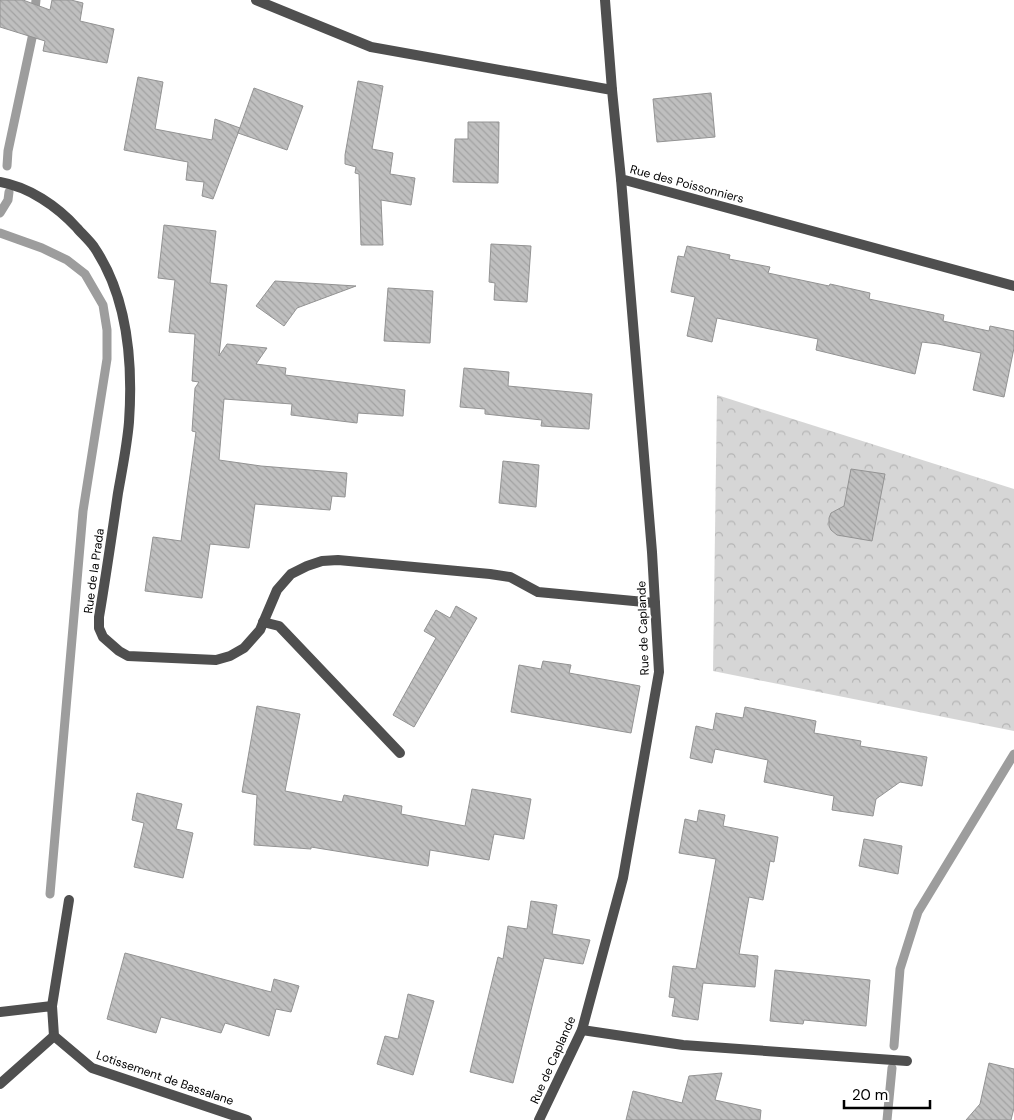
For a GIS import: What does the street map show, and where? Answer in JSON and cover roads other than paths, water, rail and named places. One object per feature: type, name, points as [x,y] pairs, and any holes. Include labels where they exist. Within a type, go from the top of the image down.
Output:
[{"type":"street","points":[[256,0],[371,47],[612,90]]},
{"type":"street","name":"Rue des Poissonniers","points":[[605,0],[621,179],[1014,286]]},
{"type":"street","name":"Rue de Caplande","points":[[539,1120],[582,1030],[624,878],[659,672],[652,542],[621,179]]},
{"type":"street","name":"Rue de la Prada","points":[[0,182],[13,184],[45,200],[70,220],[94,246],[108,272],[117,295],[125,328],[130,367],[129,424],[99,617],[99,628],[103,637],[119,651],[128,656],[216,660],[230,656],[244,648],[260,630],[277,590],[291,574],[306,566],[322,561],[338,560],[490,574],[510,577],[538,592],[655,603]]},
{"type":"street","points":[[263,622],[279,626],[400,753]]},
{"type":"street","points":[[0,1084],[54,1036],[52,1006],[69,900]]},
{"type":"street","points":[[0,1012],[52,1006]]},
{"type":"street","points":[[582,1030],[683,1045],[907,1061]]},
{"type":"street","name":"Lotissement de Bassalane","points":[[54,1036],[92,1068],[247,1120]]},
{"type":"waterway","points":[[7,166],[8,151],[32,38],[36,0]]},
{"type":"waterway","points":[[0,213],[8,200],[9,192]]},
{"type":"waterway","points":[[0,233],[42,248],[67,260],[85,274],[103,305],[107,330],[107,359],[83,511],[50,894]]},
{"type":"waterway","points":[[894,1046],[900,969],[918,912],[1014,754]]},
{"type":"waterway","points":[[887,1120],[892,1068]]}]
